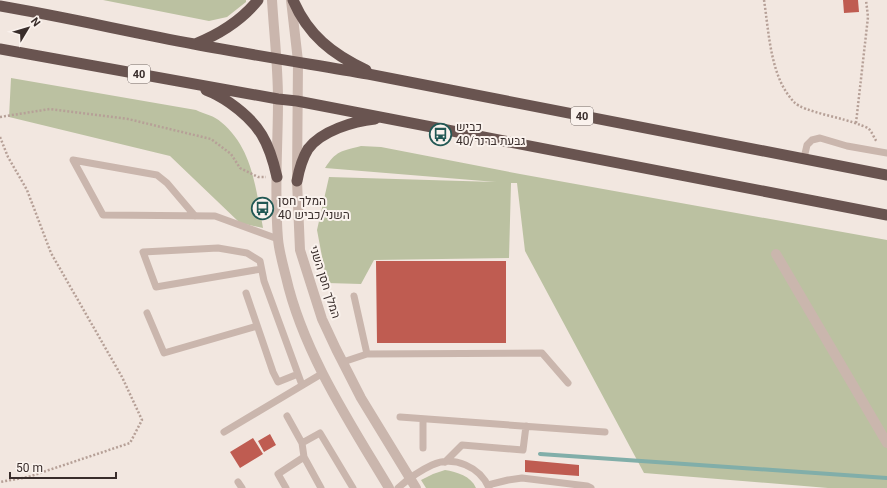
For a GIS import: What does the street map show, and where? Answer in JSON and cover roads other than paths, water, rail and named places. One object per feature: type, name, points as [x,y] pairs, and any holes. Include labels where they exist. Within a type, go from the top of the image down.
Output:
[{"type":"highway","points":[[195,44],[217,34],[236,22],[246,14],[258,0]]},
{"type":"highway","points":[[292,0],[302,19],[310,30],[332,50],[376,75],[389,78]]},
{"type":"highway","name":"40","points":[[0,6],[195,44],[389,78],[887,174]]},
{"type":"highway","name":"40","points":[[0,49],[278,99],[297,101],[887,215]]},
{"type":"highway","points":[[189,83],[226,100],[248,117],[258,128],[266,142],[272,157],[277,177]]},
{"type":"highway","points":[[297,181],[304,157],[310,148],[320,139],[332,131],[358,122],[384,118]]},
{"type":"street","points":[[272,0],[277,59],[278,239],[286,278],[300,324],[323,373],[337,401],[389,488]]},
{"type":"street","name":"המלך חסן השני","points":[[292,0],[298,61],[297,181],[300,250],[322,319],[361,398],[416,488]]},
{"type":"street","points":[[776,254],[887,443]]},
{"type":"lane","points":[[804,158],[807,146],[812,140],[820,138],[847,146],[885,152]]},
{"type":"lane","points":[[195,216],[168,183],[157,175],[73,160],[103,215],[195,216],[215,216],[278,239]]},
{"type":"lane","points":[[261,269],[156,287],[143,252],[218,248],[247,253],[260,261],[264,281],[302,385]]},
{"type":"lane","points":[[246,293],[273,372],[278,382],[298,374]]},
{"type":"lane","points":[[354,296],[367,354]]},
{"type":"lane","points":[[147,313],[164,353],[257,326]]},
{"type":"lane","points":[[343,362],[367,354],[542,353],[568,383]]},
{"type":"lane","points":[[224,432],[323,373]]},
{"type":"lane","points":[[287,416],[302,443],[304,457],[322,488]]},
{"type":"lane","points":[[400,417],[605,432]]},
{"type":"lane","points":[[423,419],[423,448]]},
{"type":"lane","points":[[445,462],[462,444],[523,450],[526,426]]},
{"type":"lane","points":[[302,443],[320,433],[353,488]]},
{"type":"lane","points":[[286,488],[278,474],[304,457]]},
{"type":"lane","points":[[398,488],[410,478],[433,465],[445,462],[459,462],[474,468],[486,480],[488,486],[508,480],[522,478],[587,486],[591,488]]},
{"type":"waterway","points":[[540,454],[887,478]]},
{"type":"place","name":"כביש 40/גבעת ברנר","points":[[441,134]]},
{"type":"place","name":"המלך חסן השני/כביש 40","points":[[263,208]]}]
